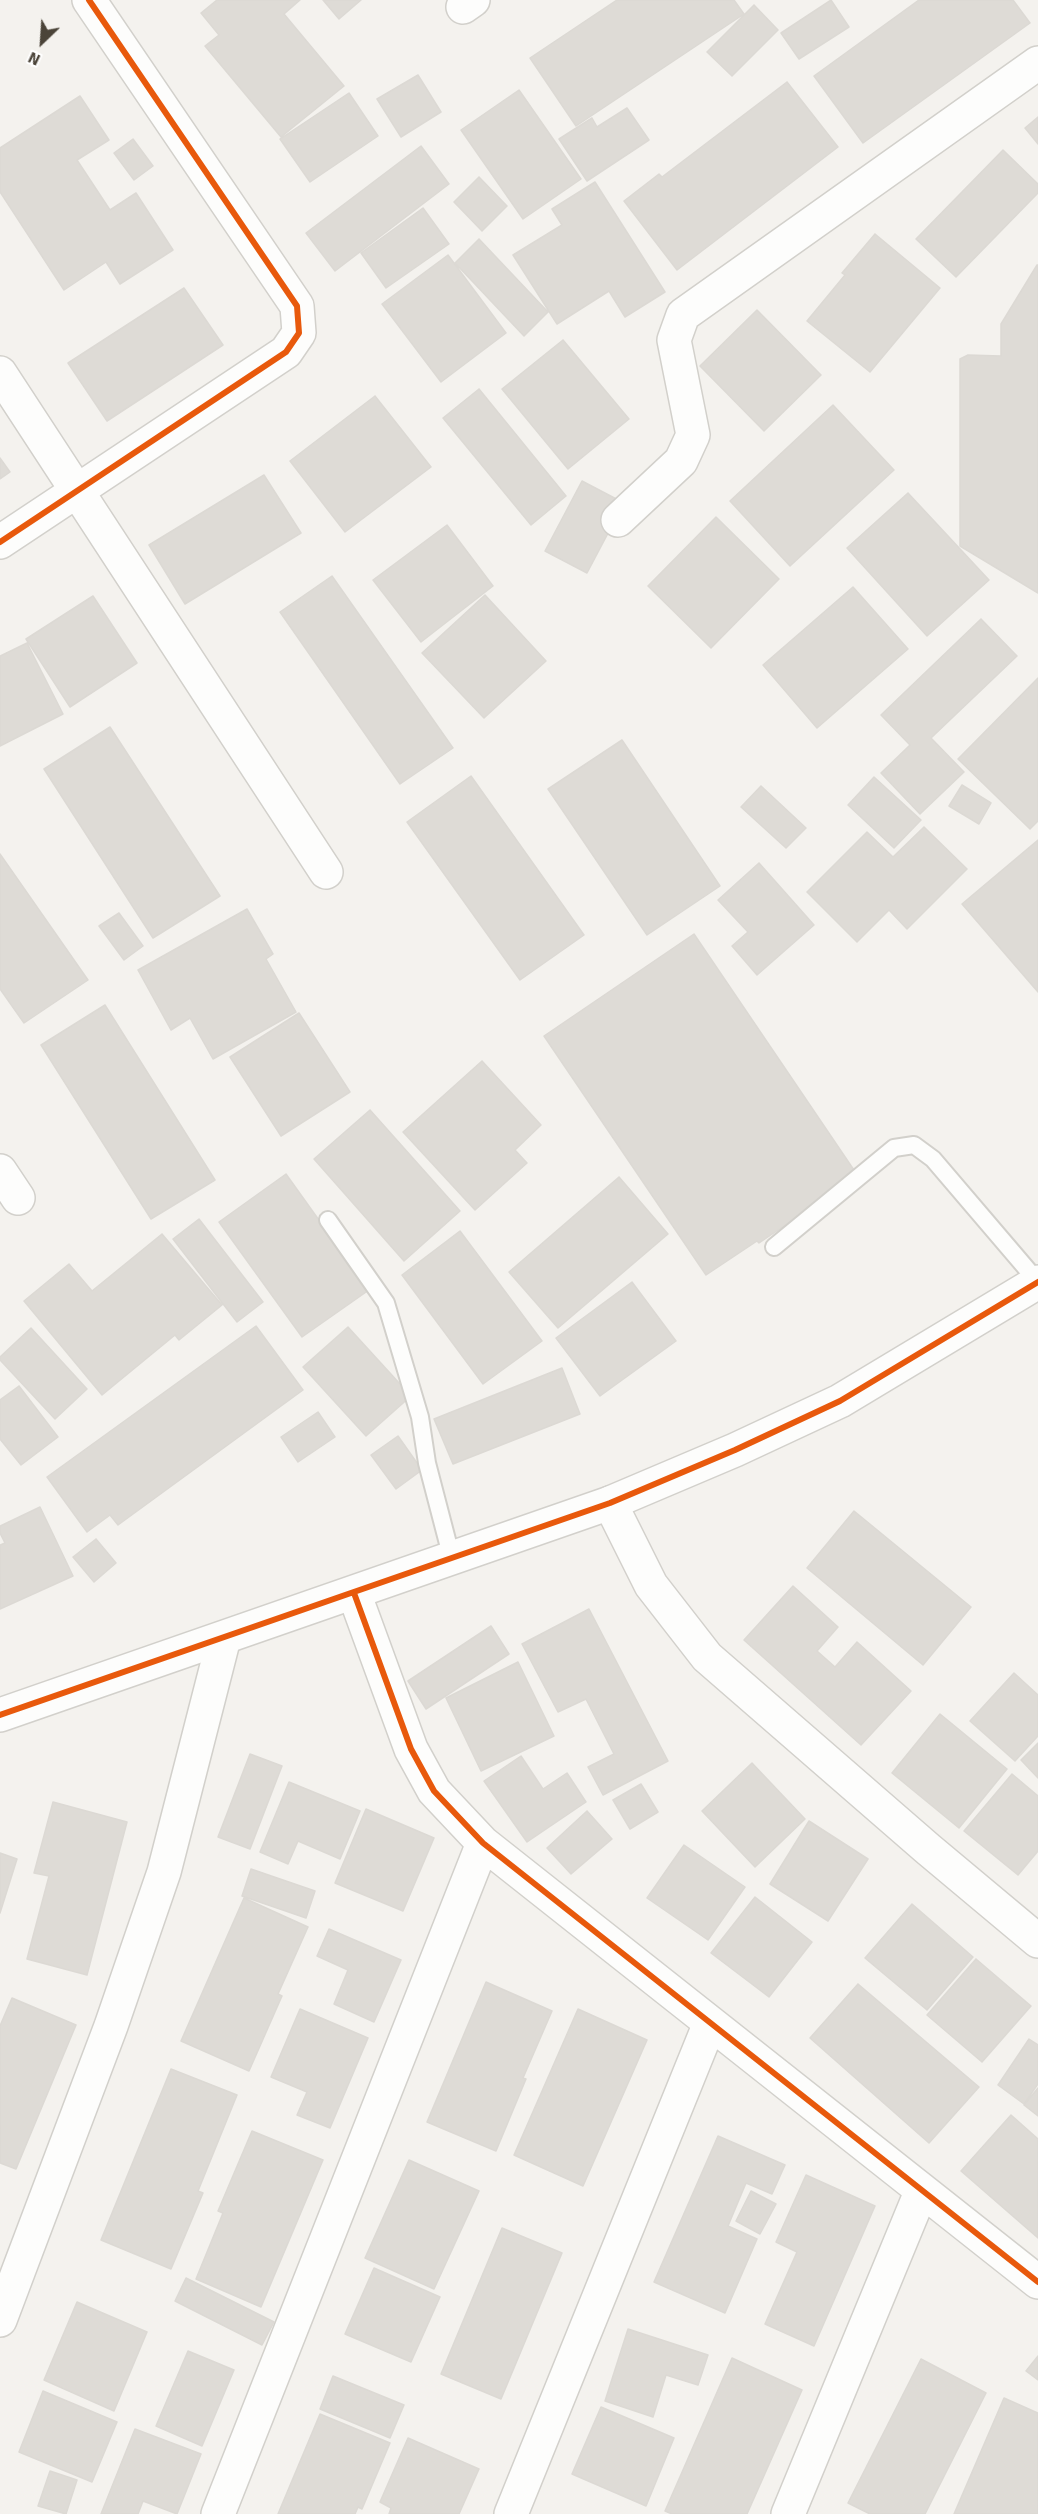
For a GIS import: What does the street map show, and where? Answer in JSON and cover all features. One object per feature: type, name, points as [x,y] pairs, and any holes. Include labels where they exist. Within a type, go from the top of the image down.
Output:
[{"type":"street","points":[[0,542],[286,352],[299,333],[297,306],[89,0]]},
{"type":"street","points":[[618,520],[681,461],[693,435],[674,340],[683,315],[1038,63]]},
{"type":"street","points":[[0,373],[326,872]]},
{"type":"street","points":[[0,1171],[18,1198]]},
{"type":"street","points":[[0,1715],[610,1503],[735,1450],[840,1401],[1038,1282]]},
{"type":"street","points":[[610,1503],[651,1585],[707,1657],[928,1849],[1038,1941]]},
{"type":"street","points":[[354,1593],[411,1749],[434,1791],[483,1843],[921,2192],[1038,2282]]},
{"type":"street","points":[[0,2320],[111,2026],[164,1872],[224,1638]]},
{"type":"street","points":[[218,2514],[483,1843]]},
{"type":"street","points":[[511,2514],[710,2023]]},
{"type":"street","points":[[788,2514],[921,2192]]},
{"type":"lane","points":[[774,1247],[894,1148],[914,1145],[933,1158],[1038,1282]]},
{"type":"lane","points":[[328,1220],[386,1303],[420,1417],[427,1463],[452,1559]]},
{"type":"building","points":[[217,0],[300,0],[284,14],[344,86],[281,137],[205,46],[219,35],[201,13]]},
{"type":"building","points":[[323,0],[361,0],[339,19]]},
{"type":"building","points":[[617,0],[734,0],[744,14],[576,126],[530,58]]},
{"type":"building","points":[[831,0],[849,27],[799,59],[781,33]]},
{"type":"building","points":[[919,0],[1013,0],[1030,23],[863,143],[814,76]]},
{"type":"building","points":[[754,5],[778,30],[732,76],[707,52]]},
{"type":"building","points":[[418,75],[441,112],[401,137],[377,99]]},
{"type":"building","points":[[787,82],[838,147],[677,270],[624,201],[659,174],[662,177]]},
{"type":"building","points":[[519,90],[581,179],[523,219],[461,130]]},
{"type":"building","points":[[349,93],[378,136],[310,182],[280,139]]},
{"type":"building","points":[[80,96],[109,140],[77,160],[110,210],[136,193],[173,250],[120,284],[106,262],[64,290],[0,192],[0,148]]},
{"type":"building","points":[[627,108],[649,140],[587,181],[559,139],[592,118],[597,127]]},
{"type":"building","points":[[1038,117],[1038,144],[1025,128]]},
{"type":"building","points":[[133,139],[153,166],[134,180],[114,153]]},
{"type":"building","points":[[421,146],[449,184],[335,271],[306,233]]},
{"type":"building","points":[[1003,150],[1038,184],[1038,193],[956,277],[916,239]]},
{"type":"building","points":[[479,177],[507,206],[482,231],[454,202]]},
{"type":"building","points":[[595,182],[665,292],[625,317],[609,291],[557,324],[513,255],[562,225],[552,209]]},
{"type":"building","points":[[423,208],[449,244],[386,288],[361,253]]},
{"type":"building","points":[[875,234],[940,288],[870,372],[807,321],[845,275],[842,273]]},
{"type":"building","points":[[479,239],[548,312],[524,336],[455,263]]},
{"type":"building","points":[[448,255],[506,333],[441,382],[382,304]]},
{"type":"building","points":[[1037,265],[1038,593],[960,546],[960,359],[968,355],[1001,356],[1001,324]]},
{"type":"building","points":[[184,288],[223,345],[107,421],[68,363]]},
{"type":"building","points":[[757,310],[821,375],[764,431],[700,366]]},
{"type":"building","points":[[563,340],[629,419],[568,469],[502,389]]},
{"type":"building","points":[[479,389],[566,496],[531,525],[443,418]]},
{"type":"building","points":[[375,396],[431,467],[345,532],[290,461]]},
{"type":"building","points":[[833,405],[894,470],[790,566],[730,501]]},
{"type":"building","points":[[0,458],[10,472],[0,479]]},
{"type":"building","points":[[264,475],[301,533],[185,604],[149,545]]},
{"type":"building","points":[[582,481],[624,503],[587,573],[545,551]]},
{"type":"building","points":[[908,493],[989,580],[927,636],[847,548]]},
{"type":"building","points":[[716,517],[779,579],[711,648],[648,586]]},
{"type":"building","points":[[447,525],[493,586],[421,642],[373,580]]},
{"type":"building","points":[[332,576],[453,748],[400,784],[280,612]]},
{"type":"building","points":[[853,587],[908,649],[817,728],[763,665]]},
{"type":"building","points":[[485,595],[546,661],[484,718],[422,653]]},
{"type":"building","points":[[93,596],[137,663],[70,707],[26,639]]},
{"type":"building","points":[[981,619],[1017,656],[931,738],[964,772],[920,814],[881,773],[910,745],[881,715]]},
{"type":"building","points":[[27,643],[63,714],[0,746],[0,656]]},
{"type":"building","points":[[1038,678],[1038,821],[1030,829],[958,759]]},
{"type":"building","points":[[110,727],[220,896],[153,938],[44,769]]},
{"type":"building","points":[[622,740],[720,886],[647,935],[548,789]]},
{"type":"building","points":[[471,776],[584,935],[520,980],[407,822]]},
{"type":"building","points":[[874,777],[921,820],[894,848],[848,805]]},
{"type":"building","points":[[962,785],[991,803],[979,824],[949,806]]},
{"type":"building","points":[[761,786],[806,828],[786,848],[741,807]]},
{"type":"building","points":[[924,827],[967,869],[907,929],[889,910],[857,942],[807,892],[867,832],[893,857]]},
{"type":"building","points":[[1038,840],[1038,992],[962,904]]},
{"type":"building","points":[[0,854],[88,980],[24,1023],[0,989]]},
{"type":"building","points":[[759,863],[814,925],[757,975],[732,946],[748,932],[718,900]]},
{"type":"building","points":[[247,909],[273,954],[266,959],[296,1012],[213,1059],[190,1018],[171,1030],[138,970]]},
{"type":"building","points":[[119,913],[143,946],[124,960],[99,926]]},
{"type":"building","points":[[694,934],[858,1176],[759,1243],[757,1241],[706,1275],[544,1036]]},
{"type":"building","points":[[105,1005],[215,1180],[151,1219],[41,1045]]},
{"type":"building","points":[[299,1013],[350,1092],[281,1136],[230,1057]]},
{"type":"building","points":[[482,1061],[541,1125],[515,1150],[527,1163],[475,1210],[403,1132]]},
{"type":"building","points":[[370,1110],[460,1211],[404,1261],[314,1159]]},
{"type":"building","points":[[286,1174],[369,1290],[302,1337],[219,1222]]},
{"type":"building","points":[[619,1177],[668,1234],[558,1328],[509,1272]]},
{"type":"building","points":[[199,1219],[263,1302],[237,1322],[173,1239]]},
{"type":"building","points":[[460,1231],[542,1341],[483,1384],[402,1275]]},
{"type":"building","points":[[162,1234],[222,1305],[179,1340],[175,1335],[102,1395],[24,1301],[69,1264],[92,1291]]},
{"type":"building","points":[[632,1282],[676,1341],[600,1396],[556,1338]]},
{"type":"building","points":[[256,1326],[303,1390],[118,1525],[110,1515],[87,1532],[47,1477]]},
{"type":"building","points":[[348,1327],[411,1396],[366,1436],[303,1367]]},
{"type":"building","points":[[31,1328],[87,1389],[55,1419],[0,1360],[0,1357]]},
{"type":"building","points":[[562,1368],[580,1414],[453,1464],[434,1419]]},
{"type":"building","points":[[19,1386],[58,1437],[21,1465],[0,1439],[0,1400]]},
{"type":"building","points":[[318,1412],[335,1437],[298,1462],[281,1437]]},
{"type":"building","points":[[398,1436],[422,1470],[396,1489],[371,1455]]},
{"type":"building","points":[[40,1507],[73,1576],[0,1609],[0,1545],[5,1543],[0,1533],[0,1526]]},
{"type":"building","points":[[854,1511],[971,1607],[923,1665],[807,1568]]},
{"type":"building","points":[[96,1539],[116,1563],[94,1582],[73,1557]]},
{"type":"building","points":[[793,1586],[838,1627],[817,1651],[835,1667],[857,1642],[911,1691],[861,1745],[744,1640]]},
{"type":"building","points":[[589,1609],[668,1761],[603,1795],[588,1767],[614,1754],[586,1699],[558,1712],[522,1644]]},
{"type":"building","points":[[491,1626],[509,1654],[426,1709],[408,1681]]},
{"type":"building","points":[[518,1662],[554,1736],[481,1771],[446,1698]]},
{"type":"building","points":[[1014,1673],[1038,1695],[1038,1736],[1015,1761],[970,1721]]},
{"type":"building","points":[[940,1714],[1007,1769],[959,1828],[892,1773]]},
{"type":"building","points":[[1038,1743],[1038,1778],[1021,1760]]},
{"type":"building","points":[[250,1754],[282,1766],[250,1849],[218,1837]]},
{"type":"building","points":[[521,1756],[543,1789],[567,1773],[586,1802],[527,1842],[484,1781]]},
{"type":"building","points":[[752,1763],[805,1819],[755,1867],[702,1811]]},
{"type":"building","points":[[1012,1774],[1038,1796],[1038,1851],[1018,1875],[964,1831]]},
{"type":"building","points":[[289,1782],[360,1811],[340,1859],[298,1841],[288,1864],[260,1852]]},
{"type":"building","points":[[641,1784],[658,1812],[630,1829],[613,1800]]},
{"type":"building","points":[[53,1802],[127,1822],[87,1975],[27,1959],[49,1876],[34,1873]]},
{"type":"building","points":[[366,1809],[434,1838],[403,1911],[335,1883]]},
{"type":"building","points":[[587,1811],[612,1839],[571,1874],[547,1848]]},
{"type":"building","points":[[809,1821],[868,1859],[828,1921],[770,1884]]},
{"type":"building","points":[[684,1845],[745,1887],[708,1940],[647,1898]]},
{"type":"building","points":[[0,1853],[17,1859],[0,1913]]},
{"type":"building","points":[[251,1869],[315,1891],[306,1918],[242,1896]]},
{"type":"building","points":[[755,1897],[812,1942],[769,1997],[711,1953]]},
{"type":"building","points":[[244,1898],[308,1927],[278,1994],[282,1996],[249,2071],[181,2041]]},
{"type":"building","points":[[912,1904],[973,1957],[927,2010],[865,1958]]},
{"type":"building","points":[[329,1929],[401,1960],[374,2022],[334,2004],[348,1970],[317,1956]]},
{"type":"building","points":[[976,1959],[1031,2006],[982,2062],[927,2015]]},
{"type":"building","points":[[486,1982],[552,2011],[523,2078],[526,2079],[496,2151],[427,2122]]},
{"type":"building","points":[[858,1984],[979,2087],[929,2143],[810,2038]]},
{"type":"building","points":[[12,1998],[76,2025],[16,2169],[0,2163],[0,2026]]},
{"type":"building","points":[[300,2009],[368,2038],[330,2128],[297,2115],[307,2092],[271,2077]]},
{"type":"building","points":[[578,2009],[647,2040],[583,2186],[514,2155]]},
{"type":"building","points":[[1029,2039],[1038,2045],[1038,2084],[1024,2104],[998,2085]]},
{"type":"building","points":[[171,2069],[237,2095],[198,2191],[203,2193],[171,2269],[101,2240]]},
{"type":"building","points":[[1038,2088],[1038,2116],[1024,2105]]},
{"type":"building","points":[[1011,2115],[1038,2139],[1038,2238],[961,2171]]},
{"type":"building","points":[[252,2131],[323,2160],[261,2307],[196,2279],[223,2213],[218,2211]]},
{"type":"building","points":[[718,2136],[785,2165],[772,2194],[746,2183],[728,2226],[757,2239],[725,2313],[654,2282]]},
{"type":"building","points":[[409,2160],[479,2191],[434,2289],[365,2258]]},
{"type":"building","points":[[806,2175],[875,2206],[814,2346],[765,2324],[797,2252],[776,2242]]},
{"type":"building","points":[[751,2191],[776,2204],[760,2234],[736,2221]]},
{"type":"building","points":[[502,2228],[562,2253],[501,2399],[441,2374]]},
{"type":"building","points":[[374,2268],[440,2297],[411,2362],[345,2334]]},
{"type":"building","points":[[186,2278],[274,2322],[262,2345],[175,2301]]},
{"type":"building","points":[[77,2302],[147,2332],[114,2411],[44,2380]]},
{"type":"building","points":[[628,2329],[708,2355],[698,2385],[666,2375],[653,2417],[605,2401]]},
{"type":"building","points":[[188,2351],[234,2370],[202,2446],[156,2426]]},
{"type":"building","points":[[1038,2356],[1038,2380],[1026,2371]]},
{"type":"building","points":[[732,2358],[802,2390],[747,2514],[672,2514],[665,2511]]},
{"type":"building","points":[[921,2359],[986,2393],[925,2514],[870,2514],[848,2503]]},
{"type":"building","points":[[333,2376],[404,2405],[390,2438],[320,2409]]},
{"type":"building","points":[[43,2391],[117,2422],[92,2482],[19,2452]]},
{"type":"building","points":[[1004,2398],[1038,2413],[1038,2512],[1037,2514],[954,2514]]},
{"type":"building","points":[[601,2407],[674,2438],[646,2506],[572,2474]]},
{"type":"building","points":[[320,2414],[390,2443],[362,2509],[358,2507],[355,2514],[278,2514]]},
{"type":"building","points":[[135,2429],[201,2454],[177,2514],[143,2501],[138,2514],[101,2514]]},
{"type":"building","points":[[408,2438],[479,2469],[459,2514],[389,2514],[391,2508],[380,2502]]},
{"type":"building","points":[[50,2471],[77,2480],[66,2514],[38,2506]]},
{"type":"cycle path","points":[[0,542],[286,352],[299,333],[297,306],[89,0]]},
{"type":"cycle path","points":[[0,1715],[610,1503],[735,1450],[840,1401],[1038,1282]]},
{"type":"cycle path","points":[[354,1593],[411,1749],[434,1791],[483,1843],[1038,2282]]}]
